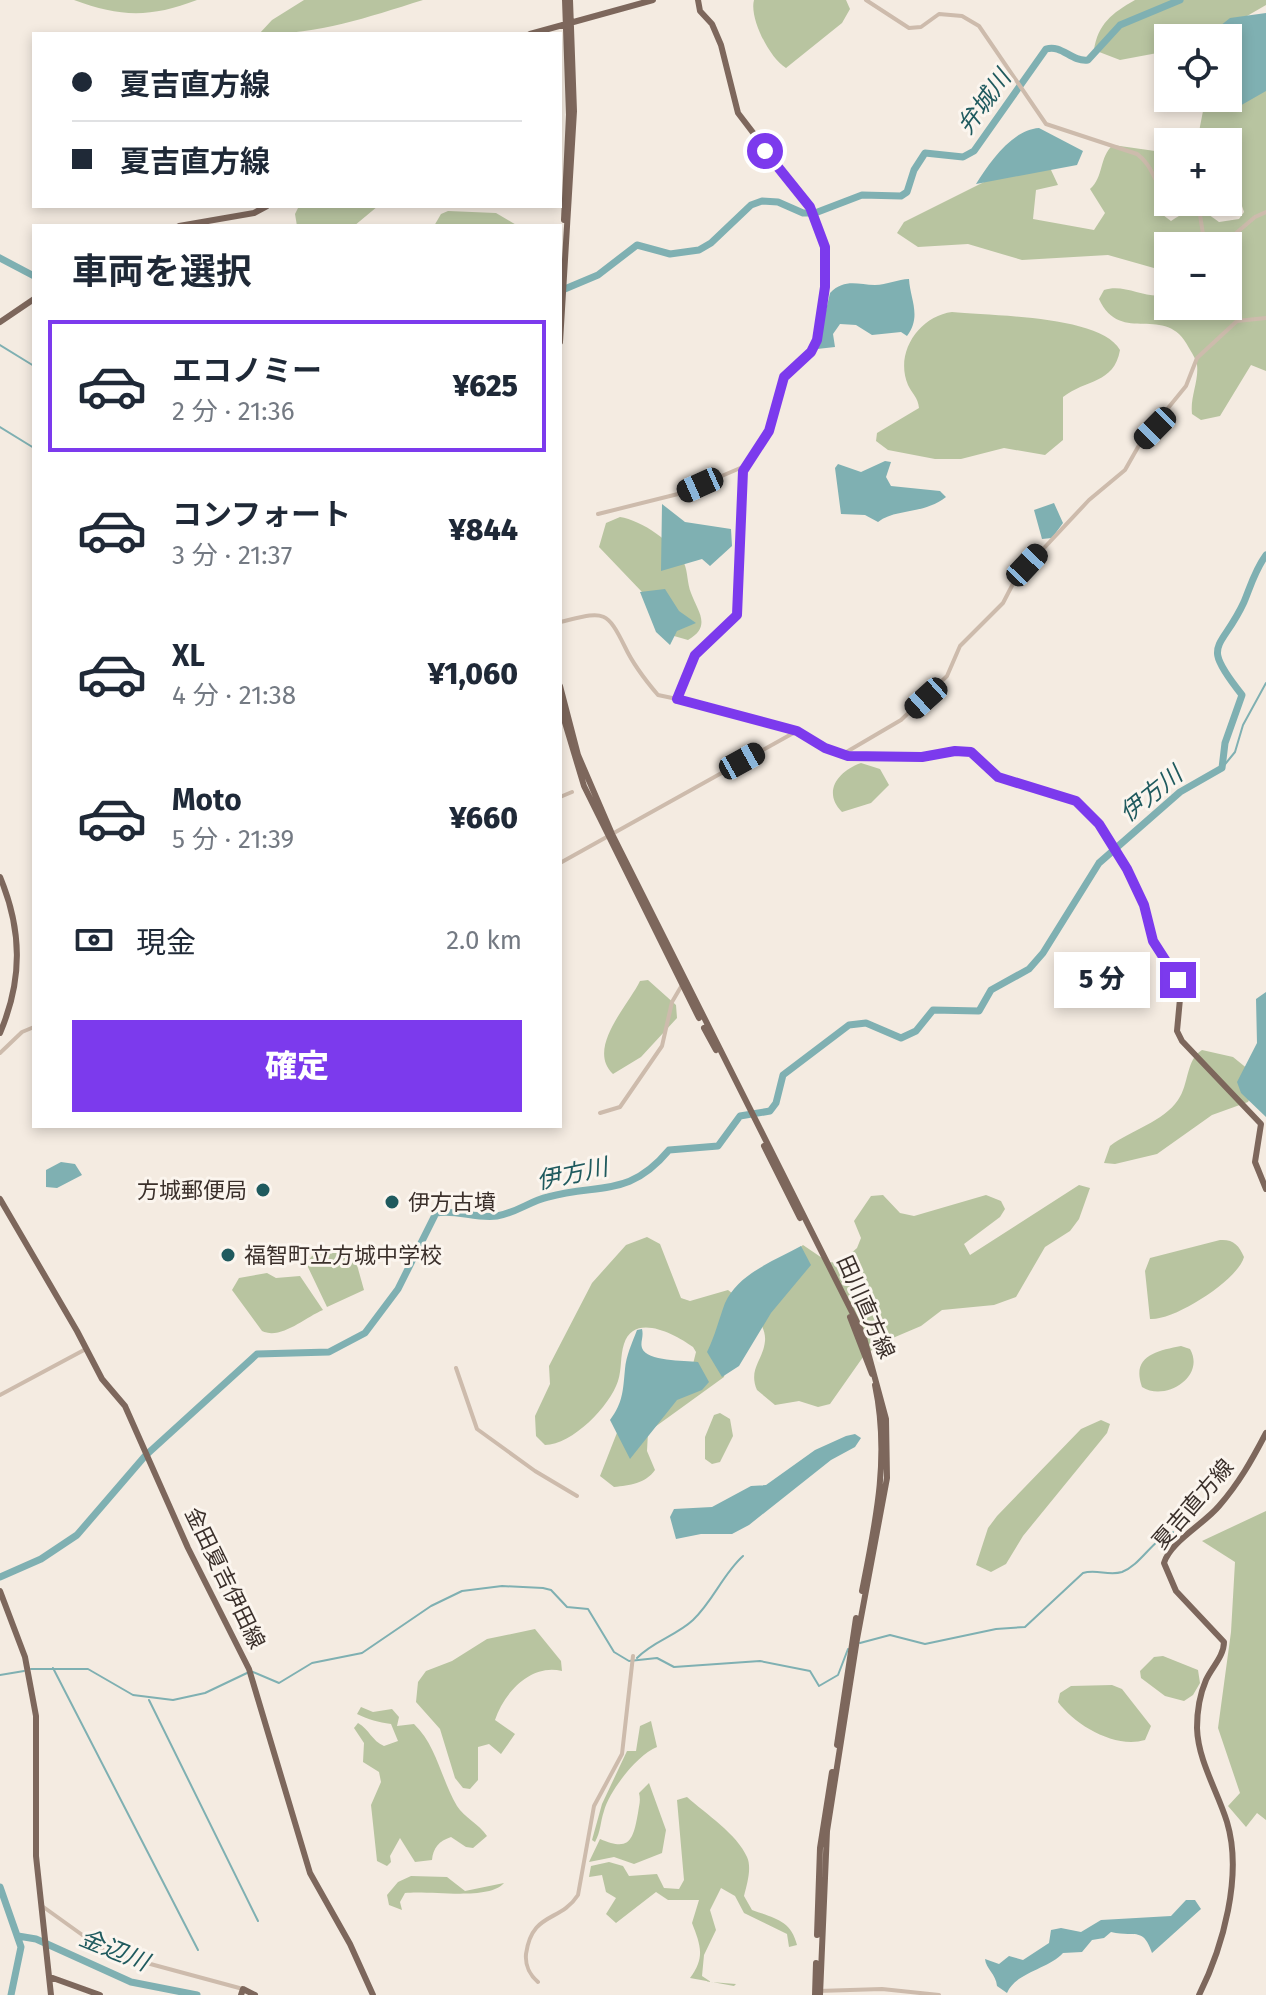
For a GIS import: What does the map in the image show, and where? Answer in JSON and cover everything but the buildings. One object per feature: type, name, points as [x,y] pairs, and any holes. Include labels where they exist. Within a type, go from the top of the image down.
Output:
[{"type":"main road","points":[[562,308],[574,111],[567,0]]},
{"type":"main road","points":[[536,32],[653,0]]},
{"type":"main road","points":[[698,0],[700,11],[712,24],[721,45],[738,113],[810,207],[825,247],[825,260],[822,317],[817,340],[811,352],[784,377],[769,431],[745,466],[738,562],[739,608],[732,621],[695,655],[677,699],[797,731],[843,754],[922,757],[955,751],[971,752],[998,777],[1076,801],[1099,824],[1119,855],[1144,905],[1153,941],[1181,988],[1177,1031],[1182,1041],[1261,1124],[1255,1162],[1266,1189]]},
{"type":"main road","points":[[191,224],[254,213],[263,208]]},
{"type":"main road","points":[[0,322],[32,300]]},
{"type":"main road","name":"田川直方線","points":[[562,694],[578,755],[610,835]]},
{"type":"main road","name":"田川直方線","points":[[562,713],[584,786],[859,1336],[873,1378],[882,1430],[880,1500],[847,1666],[820,1848],[818,1993]]},
{"type":"main road","points":[[0,877],[17,928],[19,956],[15,987],[0,1033]]},
{"type":"main road","name":"金田夏吉伊田線","points":[[0,1199],[77,1331],[84,1350],[102,1379],[118,1394],[188,1548],[251,1672],[310,1873],[350,1944],[373,1995]]},
{"type":"main road","name":"夏吉直方線","points":[[1199,1995],[1208,1976],[1221,1929],[1234,1864],[1233,1845],[1197,1730],[1204,1684],[1224,1649],[1224,1642],[1176,1591],[1164,1563],[1169,1552],[1201,1525],[1237,1485],[1266,1433]]},
{"type":"main road","points":[[0,1591],[30,1679],[38,1748],[36,1856],[51,1995]]},
{"type":"main road","points":[[49,1974],[100,1995]]},
{"type":"main road","points":[[242,1992],[255,1995]]},
{"type":"street","points":[[866,0],[909,28],[921,27],[939,14],[970,19],[979,26],[1046,124],[1137,154],[1148,164],[1154,180]]},
{"type":"street","points":[[1200,216],[1203,234],[1222,245],[1255,217],[1266,212]]},
{"type":"street","points":[[843,754],[901,720],[947,676],[960,646],[1003,603],[1016,578],[1089,500],[1125,470],[1137,447],[1186,386],[1197,358],[1237,321],[1266,318]]},
{"type":"street","points":[[598,514],[682,493],[745,466]]},
{"type":"street","points":[[562,622],[593,616],[609,619],[617,627],[626,649],[654,690],[663,698],[677,699]]},
{"type":"street","points":[[562,862],[797,731]]},
{"type":"street","points":[[562,796],[572,792]]},
{"type":"street","points":[[600,1113],[620,1107],[662,1046],[672,1002],[683,983]]},
{"type":"street","points":[[0,1053],[22,1032],[32,1028]]},
{"type":"street","points":[[0,1395],[84,1350]]},
{"type":"street","points":[[456,1368],[477,1429],[535,1471],[577,1496]]},
{"type":"street","points":[[538,1982],[526,1962],[529,1938],[536,1925],[573,1903],[578,1895],[594,1806],[622,1754],[632,1659]]},
{"type":"street","points":[[42,1906],[106,1952],[242,1992]]},
{"type":"street","points":[[818,1993],[882,1989],[939,1995]]},
{"type":"green space","points":[[74,0],[197,0],[164,10],[135,13],[106,10]]},
{"type":"green space","points":[[304,0],[423,0],[323,28],[261,32],[272,20]]},
{"type":"green space","points":[[754,0],[846,0],[850,9],[842,23],[786,68],[762,37],[753,8]]},
{"type":"green space","points":[[1135,0],[1266,0],[1266,5],[1233,24],[1154,24],[1154,54],[1120,60],[1094,50],[1107,20]]},
{"type":"green space","points":[[1266,63],[1266,371],[1251,365],[1220,416],[1201,420],[1192,414],[1197,365],[1179,334],[1156,324],[1119,320],[1108,313],[1099,299],[1104,290],[1120,289],[1154,295],[1154,320],[1242,320],[1242,232],[1154,232],[1154,268],[1108,255],[1022,260],[968,244],[918,247],[897,233],[904,222],[1026,161],[1051,170],[1058,185],[1036,190],[1033,219],[1094,230],[1105,213],[1090,189],[1098,179],[1105,155],[1113,145],[1154,151],[1154,216],[1164,216],[1171,221],[1179,216],[1210,216],[1219,222],[1239,219],[1244,212],[1242,128],[1200,128],[1203,112],[1242,112],[1242,88]]},
{"type":"green space","points":[[298,208],[376,208],[356,224],[297,224],[295,214]]},
{"type":"green space","points":[[448,211],[496,213],[515,224],[435,224],[441,214]]},
{"type":"green space","points":[[952,312],[1043,319],[1068,324],[1109,338],[1120,350],[1117,361],[1105,375],[1063,397],[1063,440],[1045,455],[1004,448],[961,459],[935,459],[888,450],[876,441],[877,433],[919,408],[905,373],[907,348],[920,328],[930,320]]},
{"type":"green space","points":[[620,517],[656,534],[680,555],[701,618],[700,629],[688,640],[674,636],[642,592],[599,547],[606,523]]},
{"type":"green space","points":[[861,763],[880,769],[889,785],[871,803],[842,812],[833,797],[835,783],[846,771]]},
{"type":"green space","points":[[648,980],[676,1005],[677,1018],[641,1057],[613,1074],[606,1064],[604,1052],[607,1040],[640,981]]},
{"type":"green space","points":[[1202,1050],[1233,1057],[1254,1074],[1253,1092],[1248,1102],[1212,1115],[1157,1154],[1115,1164],[1104,1163],[1110,1146],[1172,1108],[1182,1094],[1193,1060]]},
{"type":"green space","points":[[1079,1185],[1090,1188],[1079,1219],[1070,1231],[1045,1247],[1016,1297],[994,1305],[942,1310],[921,1326],[881,1343],[863,1357],[830,1404],[818,1407],[799,1401],[775,1405],[757,1390],[754,1376],[765,1337],[755,1311],[777,1264],[803,1245],[828,1262],[840,1263],[857,1248],[861,1238],[854,1221],[871,1196],[883,1195],[900,1213],[914,1216],[986,1195],[1001,1201],[1005,1209],[1000,1217],[964,1244],[970,1255]]},
{"type":"green space","points":[[647,1237],[660,1244],[681,1298],[690,1301],[728,1290],[737,1297],[724,1377],[648,1432],[647,1451],[655,1470],[651,1475],[637,1483],[614,1487],[600,1476],[620,1425],[693,1364],[696,1352],[693,1347],[666,1332],[645,1327],[636,1329],[624,1344],[614,1391],[589,1422],[567,1439],[545,1445],[536,1436],[535,1416],[550,1384],[549,1366],[592,1283],[626,1245]]},
{"type":"green space","points":[[1220,1240],[1235,1244],[1244,1257],[1230,1277],[1189,1306],[1161,1318],[1150,1319],[1145,1271],[1150,1258]]},
{"type":"green space","points":[[336,1245],[357,1265],[364,1290],[327,1307],[306,1263],[312,1256]]},
{"type":"green space","points":[[267,1273],[276,1278],[300,1276],[323,1310],[277,1333],[262,1331],[232,1290],[239,1278]]},
{"type":"green space","points":[[1181,1346],[1190,1349],[1193,1359],[1188,1377],[1172,1389],[1151,1391],[1142,1387],[1139,1377],[1143,1362],[1155,1353]]},
{"type":"green space","points":[[720,1413],[730,1419],[733,1436],[720,1462],[712,1464],[705,1459],[705,1437],[714,1415]]},
{"type":"green space","points":[[1101,1420],[1110,1424],[1107,1433],[1023,1536],[1006,1564],[991,1572],[976,1565],[988,1528],[997,1516],[1081,1429]]},
{"type":"green space","points":[[1266,1511],[1266,1820],[1257,1813],[1246,1827],[1228,1806],[1240,1793],[1218,1728],[1231,1632],[1235,1562],[1202,1541]]},
{"type":"green space","points":[[535,1629],[561,1661],[562,1671],[540,1671],[520,1682],[512,1691],[495,1720],[515,1734],[501,1754],[489,1744],[478,1747],[478,1780],[470,1789],[463,1788],[455,1778],[440,1729],[416,1702],[418,1682],[426,1671],[452,1661],[487,1639]]},
{"type":"green space","points":[[1163,1656],[1198,1670],[1200,1683],[1193,1695],[1184,1701],[1165,1696],[1141,1678],[1140,1671],[1154,1657]]},
{"type":"green space","points":[[1112,1685],[1122,1689],[1151,1726],[1145,1740],[1121,1741],[1097,1733],[1085,1727],[1058,1702],[1060,1693],[1071,1686]]},
{"type":"green space","points":[[361,1707],[373,1712],[392,1709],[399,1717],[397,1726],[414,1724],[428,1742],[457,1806],[487,1836],[473,1848],[451,1837],[437,1846],[432,1860],[415,1862],[400,1838],[387,1866],[377,1861],[371,1805],[381,1782],[379,1772],[363,1762],[364,1743],[354,1728],[358,1723],[384,1746],[398,1741],[391,1724],[357,1714]]},
{"type":"green space","points":[[651,1721],[657,1747],[641,1757],[618,1784],[607,1803],[595,1842],[592,1840],[602,1804],[627,1751],[636,1751],[640,1726]]},
{"type":"green space","points":[[649,1783],[666,1830],[662,1853],[634,1864],[614,1857],[589,1862],[600,1839],[624,1844],[632,1837],[640,1803],[639,1793]]},
{"type":"green space","points":[[687,1797],[729,1832],[747,1857],[749,1866],[744,1896],[752,1910],[786,1925],[797,1945],[789,1947],[787,1934],[744,1913],[735,1896],[721,1888],[710,1910],[716,1930],[704,1955],[702,1976],[711,1982],[690,1978],[700,1957],[692,1923],[699,1900],[668,1900],[656,1892],[616,1923],[606,1914],[616,1898],[606,1892],[602,1875],[589,1877],[591,1866],[609,1862],[623,1866],[629,1876],[657,1874],[664,1888],[679,1889],[684,1880],[677,1800]]},
{"type":"green space","points":[[411,1876],[447,1877],[465,1891],[504,1883],[486,1892],[405,1893],[400,1902],[402,1910],[389,1905],[387,1895],[398,1882]]},
{"type":"water","points":[[1266,13],[1266,91],[1242,105],[1242,24],[1222,24],[1230,18]]},
{"type":"water","points":[[1039,128],[1083,151],[1077,165],[976,184],[1011,141],[1020,134]]},
{"type":"water","points":[[909,279],[914,321],[907,336],[901,332],[872,335],[856,325],[840,324],[833,334],[835,347],[817,349],[830,293],[836,288],[852,283],[879,285]]},
{"type":"water","points":[[885,461],[891,462],[886,477],[891,486],[940,491],[946,497],[928,507],[878,522],[865,515],[841,514],[835,468],[838,464],[861,472]]},
{"type":"water","points":[[1054,503],[1063,523],[1052,538],[1042,539],[1034,510]]},
{"type":"water","points":[[662,504],[685,522],[731,529],[732,546],[710,566],[702,559],[661,571]]},
{"type":"water","points":[[665,589],[679,611],[696,623],[677,631],[670,645],[656,632],[640,592]]},
{"type":"water","points":[[1088,960],[1101,967],[1127,972],[1126,975],[1115,988],[1082,991],[1084,962]]},
{"type":"water","points":[[1266,992],[1266,1117],[1241,1093],[1237,1082],[1257,1043],[1256,999]]},
{"type":"water","points":[[61,1162],[75,1164],[82,1175],[57,1188],[46,1187],[46,1170]]},
{"type":"water","points":[[801,1246],[811,1265],[771,1313],[739,1366],[722,1377],[707,1352],[731,1293],[758,1269]]},
{"type":"water","points":[[642,1329],[645,1353],[658,1358],[698,1362],[709,1382],[702,1390],[677,1400],[630,1459],[610,1420],[622,1396],[626,1364],[637,1330]]},
{"type":"water","points":[[855,1434],[861,1438],[855,1447],[831,1460],[749,1525],[732,1534],[701,1534],[676,1539],[670,1517],[674,1509],[712,1507],[751,1486],[766,1485],[815,1450]]},
{"type":"water","points":[[1186,1900],[1195,1900],[1201,1909],[1152,1953],[1141,1936],[1111,1932],[1104,1938],[1092,1940],[1082,1952],[1063,1953],[1025,1975],[1007,1993],[997,1986],[986,1963],[985,1959],[999,1964],[1009,1956],[1023,1960],[1049,1943],[1051,1930],[1061,1928],[1081,1932],[1101,1920],[1171,1916]]},
{"type":"waterway","name":"弁城川","points":[[562,290],[598,275],[637,245],[670,254],[699,250],[711,243],[751,205],[762,201],[778,202],[803,213],[815,213],[862,195],[901,196],[907,192],[914,170],[925,153],[963,157],[974,151],[1046,49],[1057,49],[1088,60],[1120,25],[1180,0]]},
{"type":"waterway","name":"弁城川","points":[[0,258],[32,275]]},
{"type":"waterway","points":[[0,345],[32,365]]},
{"type":"waterway","points":[[0,427],[32,447]]},
{"type":"waterway","name":"伊方川","points":[[0,1577],[41,1559],[77,1535],[145,1456],[257,1354],[329,1352],[365,1333],[398,1289],[436,1213],[497,1216],[548,1197],[627,1182],[641,1176],[669,1150],[718,1146],[740,1116],[770,1111],[776,1103],[783,1075],[849,1025],[866,1023],[901,1038],[916,1031],[933,1010],[979,1011],[991,990],[1029,969],[1043,953],[1099,863],[1180,792],[1222,768],[1225,743],[1242,695],[1221,665],[1218,647],[1236,618],[1266,555]]},
{"type":"waterway","points":[[1222,768],[1235,752],[1243,725],[1266,683]]},
{"type":"waterway","points":[[860,1643],[890,1635],[925,1644],[996,1629],[1025,1627],[1083,1573],[1122,1572],[1173,1532]]},
{"type":"waterway","points":[[637,1658],[693,1620],[743,1556]]},
{"type":"waterway","points":[[253,1672],[279,1683],[312,1663],[362,1653],[431,1606],[462,1591],[502,1586],[551,1590],[567,1607],[588,1609],[614,1652],[629,1661],[657,1658],[674,1667],[760,1661],[810,1671],[819,1686],[838,1675],[848,1649]]},
{"type":"waterway","points":[[53,1668],[198,1950]]},
{"type":"waterway","points":[[31,1669],[88,1669],[133,1695],[173,1700],[205,1693],[247,1673]]},
{"type":"waterway","points":[[0,1675],[24,1671]]},
{"type":"waterway","points":[[149,1700],[258,1921]]},
{"type":"waterway","name":"金辺川","points":[[0,1887],[21,1947],[11,1995]]},
{"type":"waterway","name":"金辺川","points":[[18,1936],[36,1939],[131,1982],[197,1995]]},
{"type":"place","name":"方城郵便局","points":[[263,1190]]},
{"type":"place","name":"伊方古墳","points":[[392,1202]]},
{"type":"place","name":"福智町立方城中学校","points":[[228,1255]]},
{"type":"route","points":[[765,151],[810,207],[823,237],[825,287],[822,317],[811,352],[784,377],[769,431],[743,471],[737,615],[704,643],[695,655],[677,699],[797,731],[825,748],[848,756],[922,757],[963,750],[971,752],[998,777],[1076,801],[1099,824],[1127,869],[1144,905],[1153,941],[1178,980]]}]
